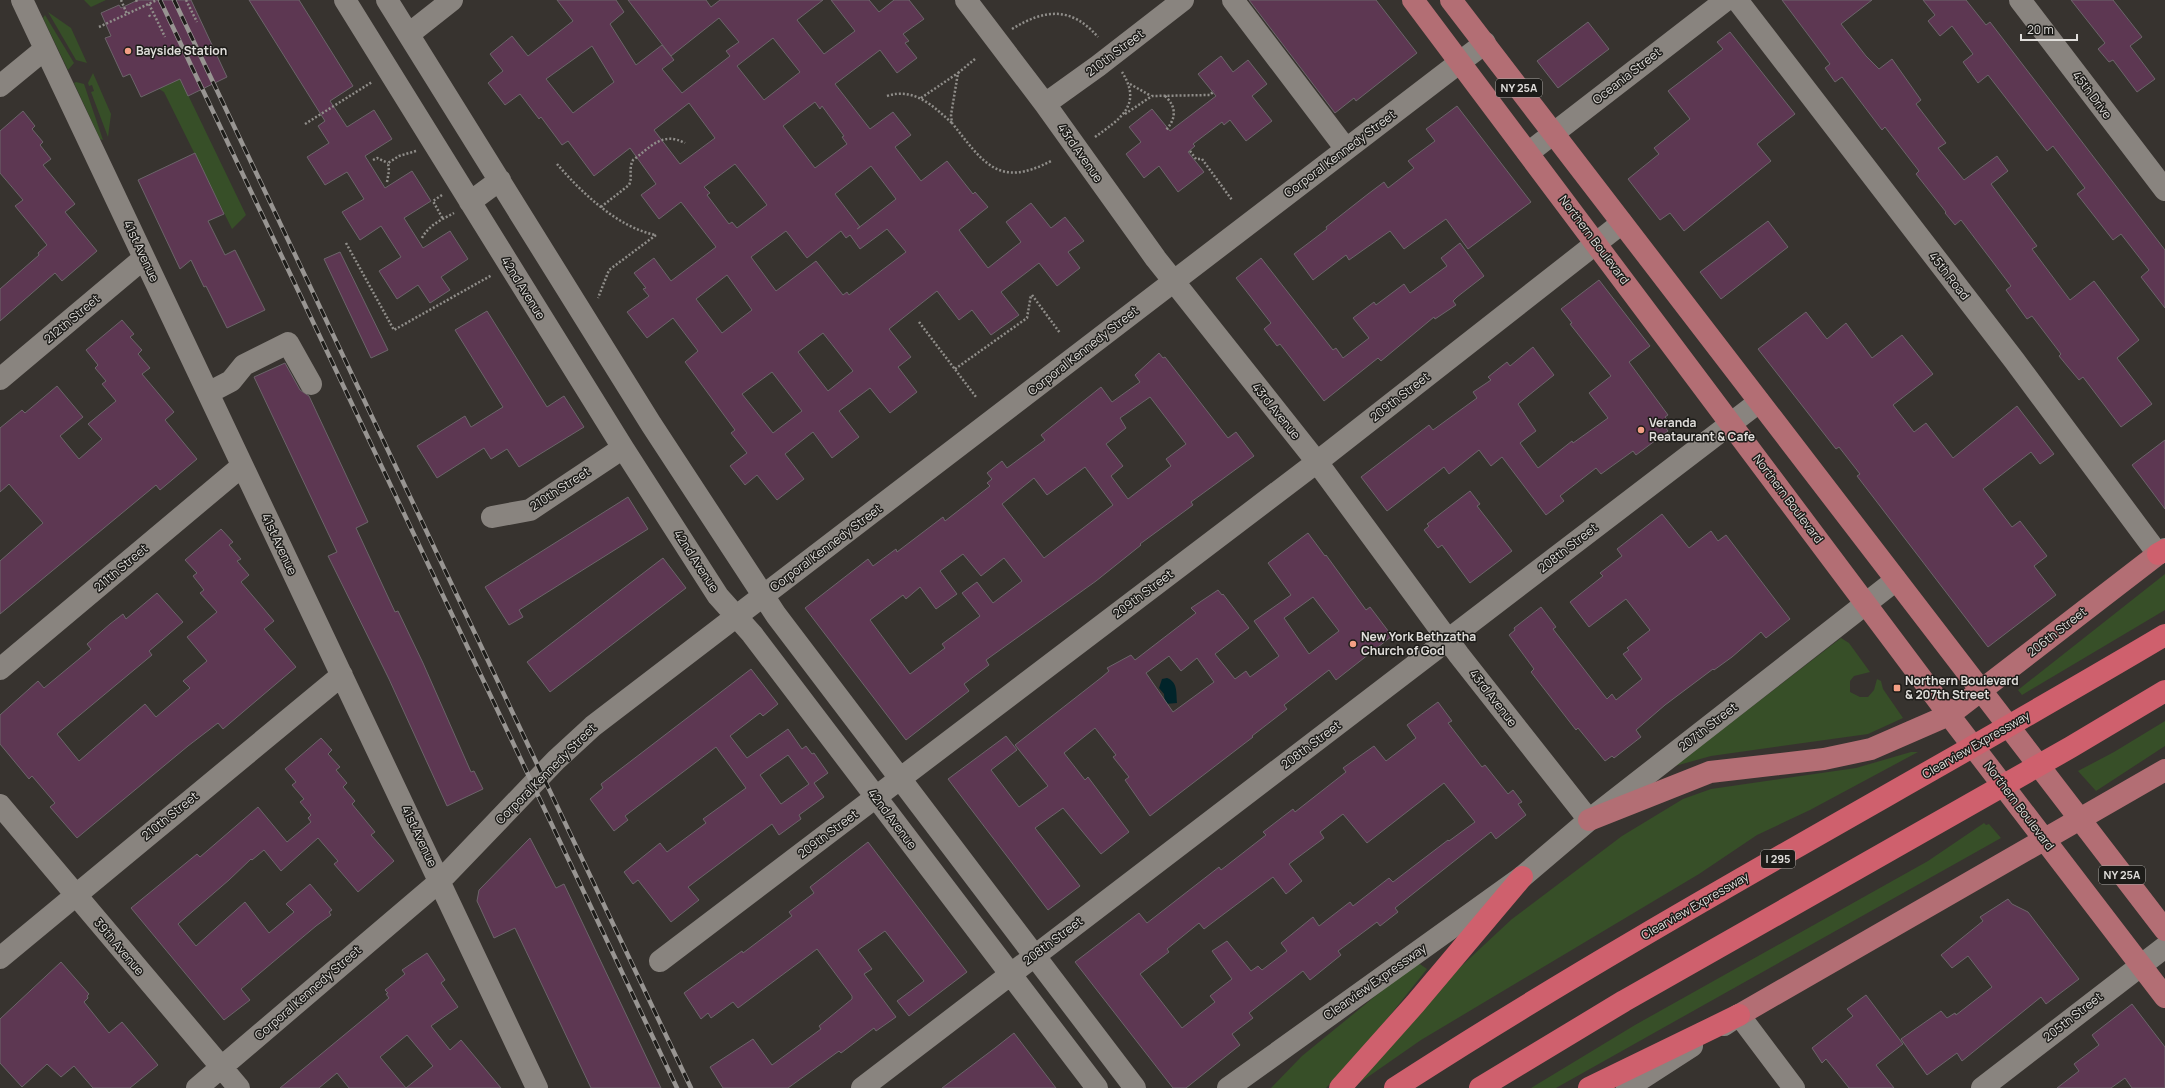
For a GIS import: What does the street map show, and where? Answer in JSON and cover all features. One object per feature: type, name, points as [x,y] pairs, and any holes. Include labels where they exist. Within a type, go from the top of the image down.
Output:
[{"type":"highway","name":"Clearview Expressway","points":[[1395,1088],[1493,1025],[1614,953],[2165,635]]},
{"type":"highway","points":[[1480,1088],[1624,1001],[2071,747],[2165,691]]},
{"type":"highway","points":[[1340,1088],[1415,1004],[1522,877]]},
{"type":"highway","points":[[1589,1088],[1740,1015]]},
{"type":"main road","name":"Northern Boulevard","points":[[1413,0],[2045,840],[2165,997]]},
{"type":"main road","name":"NY 25A","points":[[1451,0],[2063,797],[2072,824],[2165,930]]},
{"type":"main road","name":"206th Street","points":[[1589,820],[1710,772],[1824,759],[1871,749],[1956,722],[1981,691],[2163,551]]},
{"type":"main road","points":[[1740,1015],[2165,770]]},
{"type":"street","name":"41st Avenue","points":[[22,0],[242,466],[440,880],[537,1088]]},
{"type":"street","name":"42nd Avenue","points":[[345,0],[462,207],[623,448],[718,596],[735,617],[752,634],[1097,1088]]},
{"type":"street","points":[[387,0],[651,424],[763,596],[1135,1088]]},
{"type":"street","points":[[409,34],[452,0]]},
{"type":"street","name":"43rd Avenue","points":[[966,0],[1046,104],[1156,259],[1317,462],[1449,641],[1589,820]]},
{"type":"street","name":"210th Street","points":[[1046,104],[1183,0]]},
{"type":"street","points":[[1233,0],[1346,149]]},
{"type":"street","name":"Oceania Street","points":[[1528,153],[1726,0]]},
{"type":"street","name":"45th Road","points":[[1737,0],[2163,551]]},
{"type":"street","name":"45th Drive","points":[[2020,0],[2165,190]]},
{"type":"street","name":"Corporal Kennedy Street","points":[[197,1088],[440,880],[556,760],[593,726],[1485,43]]},
{"type":"street","points":[[0,86],[45,49]]},
{"type":"street","points":[[462,207],[500,180]]},
{"type":"street","name":"209th Street","points":[[660,961],[1317,462],[1622,223]]},
{"type":"street","name":"212th Street","points":[[0,379],[144,258]]},
{"type":"street","points":[[208,393],[231,381],[244,365],[288,343],[311,384]]},
{"type":"street","name":"208th Street","points":[[862,1088],[1449,641],[1759,402]]},
{"type":"street","name":"210th Street","points":[[492,517],[530,510],[623,448]]},
{"type":"street","name":"211th Street","points":[[0,669],[242,466]]},
{"type":"street","name":"207th Street","points":[[1522,877],[1589,820],[1896,580]]},
{"type":"street","name":"210th Street","points":[[0,958],[342,675]]},
{"type":"street","name":"39th Avenue","points":[[0,805],[239,1088]]},
{"type":"street","name":"Clearview Expressway","points":[[1228,1088],[1522,877]]},
{"type":"street","name":"205th Street","points":[[1982,1088],[2165,946]]},
{"type":"street","points":[[1627,1088],[1740,1015],[1794,1088]]},
{"type":"street","points":[[1247,1088],[1274,1054]]},
{"type":"path","points":[[121,0],[127,14]]},
{"type":"path","points":[[99,28],[157,0]]},
{"type":"path","points":[[186,0],[197,22]]},
{"type":"path","points":[[150,4],[165,37]]},
{"type":"path","points":[[1011,29],[1030,18],[1045,14],[1061,14],[1089,27],[1098,37]]},
{"type":"path","points":[[921,98],[958,73],[975,59]]},
{"type":"path","points":[[1121,71],[1130,84],[1131,90],[1125,114]]},
{"type":"path","points":[[952,123],[951,115],[958,73]]},
{"type":"path","points":[[305,124],[373,82]]},
{"type":"path","points":[[1130,84],[1152,96],[1210,95],[1214,91]]},
{"type":"path","points":[[887,96],[896,93],[921,98],[952,123],[984,163],[999,170],[1012,173],[1024,172],[1051,161]]},
{"type":"path","points":[[1095,138],[1125,114],[1152,96]]},
{"type":"path","points":[[1165,96],[1170,101],[1174,109],[1171,124],[1166,130]]},
{"type":"path","points":[[602,207],[631,182],[630,165],[633,160],[665,138],[678,139],[685,144]]},
{"type":"path","points":[[388,164],[399,156],[416,151]]},
{"type":"path","points":[[1190,151],[1196,159],[1202,159],[1232,200]]},
{"type":"path","points":[[372,160],[377,158],[388,164]]},
{"type":"path","points":[[387,182],[389,171],[388,164]]},
{"type":"path","points":[[557,164],[582,191],[602,207],[646,233],[656,235],[609,270],[598,298]]},
{"type":"path","points":[[443,194],[433,201],[443,218]]},
{"type":"path","points":[[422,238],[426,230],[462,207]]},
{"type":"path","points":[[346,243],[394,330],[493,275]]},
{"type":"path","points":[[955,369],[1027,318],[1031,295],[1060,333]]},
{"type":"path","points":[[918,322],[976,397]]},
{"type":"green space","points":[[84,0],[106,0],[91,7]]},
{"type":"green space","points":[[48,12],[71,28],[87,63],[76,60]]},
{"type":"green space","points":[[45,15],[74,63],[68,70],[43,18]]},
{"type":"green space","points":[[161,39],[246,215],[232,229],[164,92],[159,89]]},
{"type":"green space","points":[[93,73],[111,114],[108,137],[91,92],[94,91],[92,85],[89,86],[88,83]]},
{"type":"green space","points":[[74,83],[84,84],[103,140],[100,139]]},
{"type":"green space","points":[[2165,574],[2165,610],[2022,695],[2018,690]]},
{"type":"green space","points":[[1841,638],[1849,643],[1870,672],[1854,676],[1850,681],[1850,692],[1860,697],[1868,697],[1874,690],[1877,679],[1881,681],[1883,689],[1903,718],[1868,734],[1711,756],[1675,766]]},
{"type":"green space","points":[[2165,721],[2165,746],[2096,791],[2078,771],[2114,752]]},
{"type":"green space","points":[[1911,752],[1918,752],[1810,810],[1757,835],[1699,874],[1421,1040],[1352,1088],[1427,998],[1512,919],[1622,836],[1683,799],[1711,789],[1856,768]]},
{"type":"green space","points":[[1984,823],[1986,825],[1989,824],[2001,838],[1556,1088],[1531,1088],[1635,1025],[1928,861]]},
{"type":"green space","points":[[1417,962],[1427,969],[1364,1048],[1326,1088],[1271,1088],[1302,1056]]},
{"type":"water","points":[[1167,678],[1175,685],[1177,703],[1165,704],[1164,694],[1159,688],[1162,679]]},
{"type":"building","points":[[138,0],[191,0],[227,77],[188,96],[180,79],[141,97],[130,74],[123,77],[105,38],[111,36],[101,13],[119,5],[121,8]]},
{"type":"building","points":[[249,0],[299,0],[353,86],[330,101],[347,127],[374,110],[392,139],[365,156],[385,188],[412,171],[431,201],[404,218],[423,248],[450,231],[468,259],[441,277],[450,290],[430,303],[418,285],[397,299],[379,271],[401,257],[381,226],[360,240],[342,212],[364,199],[347,172],[325,185],[307,157],[329,143],[318,126],[325,121]]},
{"type":"building","points":[[557,0],[616,0],[624,12],[610,24],[636,65],[662,45],[674,60],[662,69],[682,93],[730,56],[726,51],[739,42],[719,18],[671,56],[628,0],[706,0],[711,7],[720,0],[823,0],[797,20],[824,54],[855,31],[831,0],[869,0],[879,12],[894,0],[909,0],[924,19],[903,34],[909,41],[905,43],[917,58],[897,73],[880,50],[835,84],[870,129],[893,112],[911,135],[895,147],[921,181],[947,161],[973,194],[975,192],[988,207],[959,230],[988,268],[1021,242],[1006,222],[1031,203],[1051,228],[1065,217],[1084,241],[1068,252],[1080,268],[1057,286],[1039,263],[1001,292],[1019,315],[991,335],[972,310],[959,320],[937,291],[889,329],[911,357],[898,367],[917,392],[890,413],[870,388],[839,411],[859,437],[832,458],[813,432],[785,454],[804,479],[777,500],[757,475],[745,485],[730,466],[747,453],[731,433],[735,430],[685,362],[698,351],[673,318],[647,338],[627,312],[649,296],[643,289],[646,288],[634,273],[654,258],[671,281],[716,247],[681,202],[659,219],[641,195],[656,184],[630,148],[594,176],[568,141],[562,145],[541,117],[539,119],[520,94],[505,105],[488,83],[503,71],[490,54],[512,36],[528,56],[573,21]],"holes":[[[773,38],[800,72],[764,100],[737,66]],[[592,46],[614,82],[573,113],[546,79]],[[815,102],[820,109],[822,106],[844,136],[842,137],[847,144],[815,168],[783,126]],[[689,103],[715,138],[680,164],[654,130]],[[735,164],[767,205],[737,228],[732,222],[729,224],[707,195],[710,193],[704,187]],[[871,166],[896,199],[860,227],[835,194]],[[887,229],[906,252],[849,295],[847,292],[843,295],[816,261],[776,291],[751,257],[786,231],[807,258],[841,231],[846,238],[850,235],[860,249]],[[727,275],[752,310],[722,333],[696,299]],[[823,333],[853,371],[828,391],[798,352]],[[772,372],[802,411],[773,433],[742,394]]]},
{"type":"building","points":[[1249,0],[1376,0],[1417,53],[1356,101],[1354,98],[1335,113]]},
{"type":"building","points":[[1782,0],[1872,0],[1841,24],[1866,56],[1879,69],[1892,59],[1921,100],[1916,104],[1946,143],[1938,148],[1964,180],[1997,156],[2008,171],[1991,184],[2037,246],[2032,249],[2070,300],[2094,281],[2139,340],[2117,358],[2152,404],[2121,427],[2083,377],[2079,380],[2059,356],[2061,354],[2032,316],[2027,319],[2006,290],[2011,286],[1961,220],[1955,225],[1945,213],[1946,212],[1916,174],[1919,171],[1885,127],[1882,130],[1842,77],[1835,82],[1825,68],[1830,64]]},
{"type":"building","points":[[1923,0],[1966,0],[1986,25],[1990,22],[2165,250],[2165,308],[2141,277],[2149,270],[2121,234],[2113,240],[2077,194],[2085,188],[2053,146],[2047,151],[1988,75],[1978,83],[1963,62],[1973,54],[1952,26],[1940,36],[1928,21],[1935,15]]},
{"type":"building","points":[[2071,0],[2113,0],[2142,37],[2130,46],[2155,79],[2137,92],[2113,60],[2109,62],[2098,49],[2105,43]]},
{"type":"building","points":[[1588,22],[1609,49],[1558,88],[1537,61]]},
{"type":"building","points":[[1730,32],[1795,114],[1757,144],[1771,161],[1684,231],[1670,213],[1660,220],[1628,179],[1659,154],[1654,148],[1690,119],[1668,91],[1723,49],[1717,42]]},
{"type":"building","points":[[1221,56],[1233,72],[1248,60],[1267,84],[1252,96],[1272,121],[1246,141],[1230,120],[1224,125],[1222,122],[1193,144],[1195,146],[1188,152],[1204,172],[1178,192],[1159,166],[1144,178],[1126,154],[1141,142],[1129,127],[1152,109],[1170,131],[1216,96],[1198,74]]},
{"type":"building","points":[[1457,106],[1531,202],[1468,249],[1446,219],[1404,249],[1390,231],[1349,260],[1346,255],[1313,280],[1294,254],[1384,182],[1388,188],[1414,168],[1408,161],[1435,141],[1426,129]]},
{"type":"building","points":[[23,111],[35,126],[32,129],[43,142],[40,145],[51,159],[43,165],[75,204],[65,212],[97,251],[62,281],[55,273],[0,321],[0,289],[39,255],[38,253],[47,245],[15,206],[23,200],[0,173],[0,131]]},
{"type":"building","points":[[195,153],[224,214],[208,221],[225,255],[235,250],[265,310],[227,328],[191,260],[180,269],[138,180]]},
{"type":"building","points":[[1768,221],[1788,247],[1721,299],[1700,272]]},
{"type":"building","points":[[1460,243],[1484,276],[1453,301],[1456,305],[1435,319],[1434,317],[1381,361],[1378,358],[1324,401],[1280,344],[1277,346],[1264,329],[1271,323],[1236,278],[1261,258],[1333,350],[1336,348],[1343,358],[1369,338],[1353,318],[1374,302],[1376,305],[1404,284],[1410,293],[1447,266],[1441,258]]},
{"type":"building","points":[[340,252],[388,350],[371,358],[324,259]]},
{"type":"building","points":[[1599,280],[1650,346],[1629,362],[1668,415],[1665,417],[1670,423],[1665,427],[1668,431],[1636,455],[1633,451],[1601,474],[1596,468],[1560,496],[1564,501],[1546,515],[1502,457],[1491,466],[1479,450],[1449,474],[1444,467],[1387,511],[1361,477],[1429,425],[1433,430],[1477,398],[1473,392],[1491,380],[1488,377],[1507,362],[1510,366],[1533,347],[1554,375],[1518,404],[1536,431],[1520,443],[1538,468],[1572,441],[1573,443],[1608,418],[1589,393],[1611,376],[1570,324],[1572,323],[1561,309]]},
{"type":"building","points":[[487,311],[547,407],[564,396],[584,427],[519,467],[507,449],[491,459],[484,448],[437,478],[417,446],[465,416],[471,427],[503,407],[455,330]]},
{"type":"building","points":[[1806,312],[1827,339],[1846,323],[1872,358],[1902,335],[1933,374],[1893,405],[1914,432],[1926,423],[1953,458],[2017,406],[2054,454],[2040,464],[2031,452],[1983,489],[2012,527],[2020,521],[2047,556],[2034,566],[2056,595],[1988,647],[1857,476],[1860,474],[1839,447],[1836,449],[1758,349]]},
{"type":"building","points":[[122,320],[134,334],[130,337],[142,350],[138,354],[150,368],[142,374],[174,412],[165,420],[197,459],[160,490],[156,485],[0,614],[0,561],[43,523],[9,484],[0,492],[0,428],[22,410],[25,413],[57,386],[83,417],[60,436],[79,459],[102,439],[88,424],[116,401],[102,384],[106,381],[95,368],[98,365],[86,350]]},
{"type":"building","points":[[1159,353],[1163,358],[1165,357],[1228,438],[1236,432],[1254,456],[1191,502],[1193,505],[1140,544],[1141,545],[1096,581],[986,660],[989,665],[964,684],[969,691],[906,740],[805,608],[868,559],[873,566],[896,549],[897,552],[943,517],[945,521],[990,486],[987,483],[992,479],[987,473],[1002,461],[1007,468],[1045,440],[1041,435],[1101,387],[1112,402],[1140,382],[1135,375]],"holes":[[[1150,397],[1186,444],[1166,459],[1171,466],[1128,499],[1111,476],[1123,466],[1106,444],[1126,428],[1120,418]],[[1085,467],[1113,505],[1044,558],[1002,504],[1034,478],[1047,495]],[[963,554],[981,576],[1004,558],[1022,581],[993,603],[977,582],[962,593],[980,616],[942,644],[945,648],[910,674],[870,620],[903,595],[906,599],[920,587],[936,609],[957,594],[940,571]]]},
{"type":"building","points":[[285,363],[300,390],[309,396],[368,522],[356,528],[395,612],[398,611],[423,663],[471,772],[474,771],[483,789],[447,806],[389,679],[328,556],[337,552],[254,377]]},
{"type":"building","points":[[2165,440],[2165,509],[2132,465]]},
{"type":"building","points":[[1470,491],[1480,504],[1477,506],[1512,551],[1470,583],[1442,545],[1438,548],[1424,530],[1429,526],[1427,524]]},
{"type":"building","points":[[628,497],[648,529],[519,610],[523,617],[509,625],[485,587]]},
{"type":"building","points":[[1662,514],[1689,548],[1711,531],[1718,541],[1726,535],[1790,619],[1766,638],[1761,632],[1732,657],[1714,670],[1713,669],[1665,705],[1636,730],[1641,737],[1614,758],[1612,756],[1605,761],[1578,728],[1576,730],[1531,672],[1534,669],[1509,635],[1515,630],[1514,628],[1541,607],[1556,627],[1553,629],[1607,699],[1612,694],[1616,700],[1642,679],[1623,654],[1629,650],[1627,648],[1650,630],[1626,599],[1589,627],[1570,602],[1603,576],[1600,573],[1622,556],[1617,549]]},
{"type":"building","points":[[221,529],[233,542],[229,545],[241,559],[237,561],[249,575],[241,582],[274,621],[264,629],[296,667],[223,729],[218,723],[188,746],[77,838],[50,807],[55,803],[32,776],[29,779],[0,744],[0,715],[38,681],[44,688],[91,649],[87,644],[110,624],[123,614],[126,619],[157,593],[183,622],[149,651],[152,655],[57,734],[79,761],[145,704],[156,717],[190,688],[183,681],[207,661],[187,637],[217,612],[200,593],[204,590],[193,576],[197,573],[185,560]]},
{"type":"building","points":[[1308,533],[1366,610],[1370,607],[1392,636],[1336,680],[1329,670],[1284,705],[1287,709],[1252,736],[1253,737],[1150,816],[1125,780],[1129,777],[1113,757],[1116,755],[1095,728],[1064,753],[1085,780],[1088,777],[1129,832],[1101,854],[1063,808],[1035,828],[1080,886],[1048,910],[948,779],[1006,736],[1017,750],[991,770],[1019,807],[1048,786],[1015,745],[1102,677],[1109,671],[1107,668],[1131,655],[1135,660],[1196,613],[1191,608],[1218,590],[1222,595],[1223,594],[1249,628],[1215,654],[1235,679],[1246,671],[1250,677],[1279,656],[1254,621],[1291,595],[1268,563]],"holes":[[[1313,597],[1339,631],[1309,654],[1284,618]],[[1169,656],[1181,671],[1197,658],[1214,682],[1173,712],[1146,673]]]},
{"type":"building","points":[[663,558],[686,588],[550,692],[527,662]]},
{"type":"building","points":[[751,669],[778,704],[763,716],[760,713],[730,736],[747,758],[788,729],[802,749],[806,746],[812,754],[814,753],[828,773],[814,783],[824,797],[799,815],[801,819],[779,835],[772,824],[688,887],[699,900],[671,922],[638,880],[633,884],[624,872],[660,843],[667,852],[706,823],[703,819],[746,788],[716,747],[625,816],[628,820],[614,831],[590,799],[603,788],[601,784]],"holes":[[[788,755],[809,784],[781,804],[760,775]]]},
{"type":"building","points":[[1438,702],[1452,721],[1448,723],[1482,767],[1485,765],[1508,794],[1513,790],[1522,802],[1518,804],[1526,815],[1496,839],[1491,832],[1395,908],[1398,912],[1380,926],[1377,922],[1338,951],[1341,955],[1310,980],[1303,971],[1249,1013],[1253,1018],[1232,1034],[1240,1045],[1186,1088],[1173,1088],[1075,962],[1139,913],[1147,923],[1219,867],[1221,870],[1266,835],[1263,832],[1293,809],[1295,812],[1346,772],[1343,768],[1374,746],[1386,761],[1416,738],[1407,725]],"holes":[[[1444,783],[1475,822],[1449,841],[1448,840],[1393,882],[1389,878],[1353,906],[1350,902],[1319,926],[1313,917],[1281,943],[1287,951],[1262,970],[1258,966],[1251,971],[1227,941],[1212,951],[1232,979],[1210,996],[1215,1002],[1182,1028],[1140,974],[1169,952],[1167,949],[1199,923],[1204,929],[1273,877],[1286,894],[1302,881],[1289,864],[1324,838],[1320,832],[1343,814],[1367,843]]]},
{"type":"building","points":[[321,738],[332,750],[328,754],[340,767],[336,770],[347,783],[343,787],[355,801],[352,804],[375,832],[371,835],[394,861],[358,892],[334,864],[338,861],[318,838],[281,871],[264,850],[252,860],[251,859],[178,924],[196,946],[245,902],[269,933],[294,912],[286,904],[310,884],[332,910],[329,912],[331,915],[241,989],[250,1000],[224,1020],[131,908],[197,854],[200,857],[258,807],[287,842],[311,822],[308,818],[311,815],[300,802],[304,799],[292,785],[296,782],[285,769]]},
{"type":"building","points":[[530,838],[556,888],[564,884],[661,1088],[591,1088],[515,928],[494,938],[477,901],[479,890]]},
{"type":"building","points":[[868,842],[967,972],[909,1016],[897,1001],[924,981],[885,931],[858,950],[872,969],[864,974],[896,1017],[876,1031],[874,1028],[841,1053],[839,1051],[788,1088],[723,1088],[710,1067],[753,1039],[772,1065],[821,1029],[819,1026],[852,999],[852,996],[817,949],[738,1008],[733,1002],[711,1018],[708,1013],[701,1019],[684,993],[742,951],[743,953],[792,916],[789,912],[814,893],[810,887]]},
{"type":"building","points":[[2008,899],[2012,904],[2028,912],[2079,979],[2046,1004],[2041,997],[1962,1061],[1957,1053],[1927,1075],[1901,1039],[1941,1011],[1947,1018],[1955,1013],[1956,1015],[1992,987],[1968,956],[1952,968],[1941,955],[1983,921],[1980,917]]},
{"type":"building","points":[[427,953],[445,980],[441,983],[458,1007],[431,1026],[450,1050],[461,1040],[501,1088],[406,1088],[349,1088],[337,1073],[319,1088],[280,1088],[389,998],[386,994],[388,993],[385,990],[405,974],[402,970]],"holes":[[[407,1035],[433,1066],[406,1088],[380,1057]]]},
{"type":"building","points":[[61,962],[89,994],[87,996],[88,998],[84,1002],[109,1033],[122,1022],[158,1065],[130,1088],[93,1088],[74,1066],[61,1077],[47,1064],[22,1087],[0,1063],[0,1019]]},
{"type":"building","points":[[1866,995],[1903,1044],[1876,1065],[1894,1088],[1849,1088],[1826,1059],[1822,1063],[1812,1048],[1853,1016],[1847,1009]]},
{"type":"building","points":[[2132,1004],[2165,1047],[2165,1088],[2132,1088],[2125,1078],[2111,1088],[2057,1088],[2079,1071],[2074,1064],[2099,1045],[2092,1035]]},
{"type":"building","points":[[1014,1033],[1056,1088],[942,1088],[995,1048]]},
{"type":"railway","points":[[160,0],[677,1088]]},
{"type":"railway","points":[[174,0],[691,1088]]},
{"type":"place","name":"Bayside Station","points":[[128,51]]},
{"type":"place","name":"Veranda Reataurant & Cafe","points":[[1641,430]]},
{"type":"place","name":"New York Bethzatha Church of God","points":[[1353,644]]},
{"type":"place","name":"Northern Boulevard & 207th Street","points":[[1897,688]]}]
